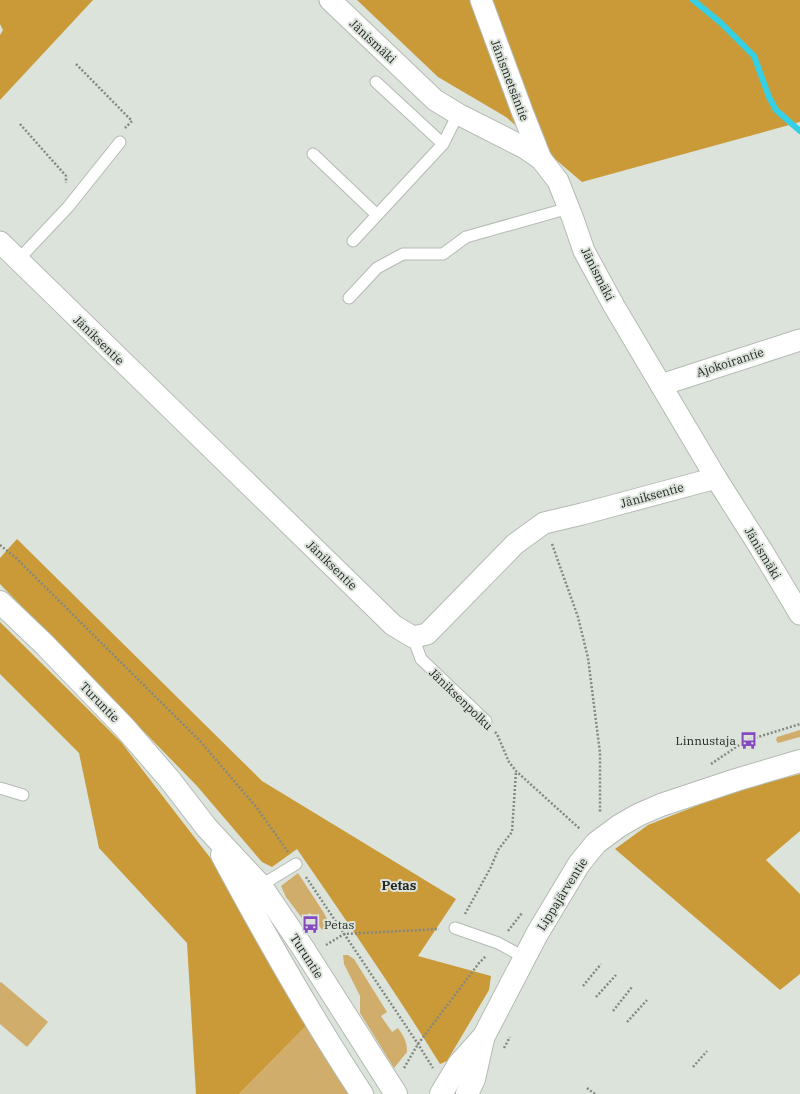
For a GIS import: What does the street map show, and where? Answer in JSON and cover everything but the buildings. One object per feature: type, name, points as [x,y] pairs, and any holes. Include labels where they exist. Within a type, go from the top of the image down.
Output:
[{"type":"main road","name":"Turuntie","points":[[0,602],[44,644],[125,728],[170,780],[252,890],[300,944],[396,1094]]},
{"type":"main road","name":"Lippajärventie","points":[[467,1094],[474,1079],[484,1036],[524,957],[579,864],[596,844],[619,826],[638,815],[661,805],[736,780],[800,761]]},
{"type":"main road","name":"Turuntie","points":[[252,890],[330,1045],[362,1094]]},
{"type":"main road","name":"Lippajärventie","points":[[443,1091],[459,1064],[484,1036]]},
{"type":"street","name":"Jänismäki","points":[[330,0],[435,100],[458,114],[525,148],[541,159],[558,181],[584,251],[614,306],[716,478],[800,614]]},
{"type":"street","name":"Jänismetsäntie","points":[[481,0],[541,159]]},
{"type":"street","name":"Jäniksentie","points":[[0,242],[393,625],[413,637],[427,634],[515,544],[544,523],[716,478]]},
{"type":"street","name":"Ajokoirantie","points":[[661,384],[800,340]]},
{"type":"lane","points":[[376,82],[443,144]]},
{"type":"lane","points":[[353,241],[443,144],[458,114]]},
{"type":"lane","points":[[18,260],[68,206],[120,142]]},
{"type":"lane","points":[[313,154],[377,215]]},
{"type":"lane","points":[[349,298],[377,268],[403,254],[443,254],[466,237],[569,208]]},
{"type":"lane","name":"Jäniksenpolku","points":[[413,637],[421,659],[486,721]]},
{"type":"lane","points":[[0,788],[23,795]]},
{"type":"lane","points":[[252,890],[296,864]]},
{"type":"lane","points":[[455,928],[498,943],[524,957]]},
{"type":"path","points":[[76,64],[132,121],[120,134],[120,142]]},
{"type":"path","points":[[20,124],[66,176],[66,184]]},
{"type":"path","points":[[544,523],[578,617],[588,658],[600,753],[600,815]]},
{"type":"path","points":[[0,545],[16,558],[200,741],[256,808],[296,864],[418,1044],[443,1091]]},
{"type":"path","name":"Jäniksenpolku","points":[[486,721],[497,734],[509,762],[516,771],[596,844]]},
{"type":"path","points":[[325,946],[344,934],[455,928],[468,909],[491,867],[498,850],[512,832],[516,771]]},
{"type":"path","points":[[582,986],[601,964]]},
{"type":"path","points":[[596,997],[616,975]]},
{"type":"path","points":[[612,1010],[632,988]]},
{"type":"path","points":[[627,1022],[647,1000]]},
{"type":"path","points":[[693,1067],[707,1051]]},
{"type":"path","points":[[587,1088],[595,1094]]},
{"type":"shaded area","points":[[0,0],[93,0],[0,100],[0,35],[3,30],[0,24]]},
{"type":"shaded area","points":[[357,0],[800,0],[800,122],[582,182],[506,117],[438,77]]},
{"type":"shaded area","points":[[17,539],[262,781],[456,899],[418,956],[491,976],[489,990],[447,1061],[440,1064],[388,983],[297,849],[272,867],[262,862],[197,786],[0,584],[0,558]]},
{"type":"shaded area","points":[[0,622],[121,742],[215,864],[307,1025],[239,1094],[196,1094],[187,943],[99,848],[79,753],[0,674]]},
{"type":"shaded area","points":[[800,730],[800,737],[778,743],[776,740],[777,737]]},
{"type":"shaded area","points":[[800,774],[800,831],[766,860],[800,894],[800,974],[780,990],[615,849],[648,825],[731,792]]},
{"type":"shaded area","points":[[298,873],[324,913],[330,926],[322,930],[310,913],[302,918],[286,897],[281,886]]},
{"type":"shaded area","points":[[343,955],[348,955],[354,959],[387,1012],[381,1016],[392,1032],[398,1028],[405,1039],[407,1052],[394,1068],[360,1013],[360,996],[344,964]]},
{"type":"shaded area","points":[[1,982],[48,1022],[27,1047],[0,1024]]},
{"type":"shaded area","points":[[307,1025],[353,1094],[239,1094]]},
{"type":"waterway","points":[[693,0],[721,23],[754,56],[769,97],[776,110],[800,131]]},
{"type":"place","name":"Linnustaja","points":[[749,740]]},
{"type":"place","name":"Petas","points":[[311,924]]},
{"type":"district","name":"Petas","points":[[399,885]]}]
